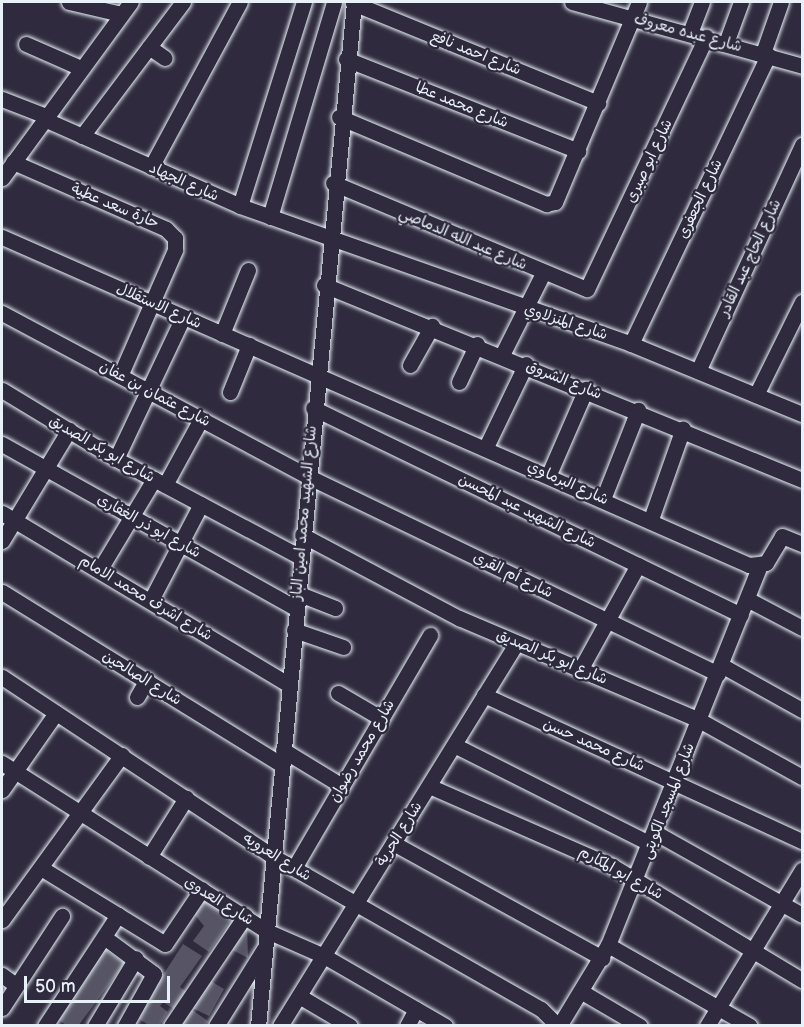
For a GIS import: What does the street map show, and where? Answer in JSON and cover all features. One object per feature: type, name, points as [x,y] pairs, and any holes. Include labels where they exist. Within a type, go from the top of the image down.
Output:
[{"type":"street","points":[[69,2],[126,8]]},
{"type":"street","points":[[82,136],[183,2]]},
{"type":"street","points":[[151,167],[240,2]]},
{"type":"street","points":[[240,206],[304,2]]},
{"type":"street","points":[[270,217],[334,2]]},
{"type":"street","name":"شارع الشهيد محمد امين الباز","points":[[258,1026],[339,117],[353,2]]},
{"type":"street","name":"شارع احمد نافع","points":[[353,2],[598,103]]},
{"type":"street","name":"شارع عبده معروف","points":[[575,2],[706,37],[802,66]]},
{"type":"street","points":[[339,117],[546,204],[558,199],[639,2]]},
{"type":"street","points":[[690,33],[702,2]]},
{"type":"street","points":[[726,43],[741,2]]},
{"type":"street","name":"شارع الجعفرى","points":[[631,344],[765,54],[782,2]]},
{"type":"street","points":[[6,168],[126,8]]},
{"type":"street","name":"شارع ابو صبرى","points":[[592,284],[706,37]]},
{"type":"street","points":[[26,44],[81,68]]},
{"type":"street","points":[[148,47],[165,58]]},
{"type":"street","name":"شارع محمد عطا","points":[[346,59],[578,151]]},
{"type":"street","name":"شارع الجهاد","points":[[2,99],[240,206],[328,237]]},
{"type":"street","name":"شارع الحاج عبد القادر","points":[[698,371],[802,145]]},
{"type":"street","name":"حارة سعد عطية","points":[[6,168],[171,232],[175,250],[120,376]]},
{"type":"street","name":"شارع عبد الله الدماصي","points":[[333,183],[580,289],[592,284]]},
{"type":"street","name":"شارع الاستقلال","points":[[2,237],[249,345],[316,377]]},
{"type":"street","name":"شارع المنزلاوي","points":[[328,237],[524,309],[631,344],[802,414]]},
{"type":"street","points":[[222,334],[248,270]]},
{"type":"street","points":[[502,355],[543,273]]},
{"type":"street","name":"شارع الشروق","points":[[324,285],[432,326],[683,428],[802,480]]},
{"type":"street","points":[[756,395],[802,302]]},
{"type":"street","name":"شارع عثمان بن عفان","points":[[2,313],[307,476]]},
{"type":"street","points":[[116,459],[183,317]]},
{"type":"street","points":[[410,366],[432,326]]},
{"type":"street","points":[[459,382],[477,344]]},
{"type":"street","points":[[230,392],[249,345]]},
{"type":"street","points":[[486,447],[526,364]]},
{"type":"street","name":"شارع البرماوي","points":[[316,377],[549,474],[759,567]]},
{"type":"street","points":[[549,474],[586,389]]},
{"type":"street","name":"شارع ابو بكر الصديق","points":[[2,390],[116,459],[300,557]]},
{"type":"street","name":"شارع الشهيد عبد المحسن","points":[[313,408],[741,615]]},
{"type":"street","points":[[603,499],[638,410]]},
{"type":"street","points":[[100,569],[132,517],[159,482],[201,419]]},
{"type":"street","points":[[651,519],[683,428]]},
{"type":"street","points":[[2,541],[8,516],[45,468],[69,430]]},
{"type":"street","name":"شارع ابو ذر الغفارى","points":[[2,444],[180,543],[297,600],[335,608]]},
{"type":"street","name":"شارع أم القرى","points":[[307,476],[607,621],[719,670],[802,710]]},
{"type":"street","points":[[150,600],[201,504]]},
{"type":"street","name":"شارع اشرف محمد الامام","points":[[8,516],[100,569],[289,685]]},
{"type":"street","name":"شارع ابو بكر الصديق","points":[[302,535],[517,643],[699,720],[802,777]]},
{"type":"street","points":[[759,567],[778,537],[802,544]]},
{"type":"street","points":[[580,670],[638,565]]},
{"type":"street","name":"شارع المسجد الكويتى","points":[[559,1026],[582,992],[605,951],[636,881],[759,567]]},
{"type":"street","name":"شارع الصالحين","points":[[2,591],[147,680],[283,757],[342,786]]},
{"type":"street","points":[[747,599],[802,628]]},
{"type":"street","points":[[294,630],[343,647]]},
{"type":"street","name":"شارع محمد رضوان","points":[[294,868],[430,635]]},
{"type":"street","name":"شارع الحرية","points":[[280,1026],[517,643]]},
{"type":"street","points":[[137,697],[147,680]]},
{"type":"street","name":"شارع العروبه","points":[[3,681],[122,755],[274,857],[541,1009],[559,1026]]},
{"type":"street","points":[[338,693],[381,718]]},
{"type":"street","name":"شارع محمد حسن","points":[[484,695],[802,841]]},
{"type":"street","points":[[2,790],[56,713]]},
{"type":"street","points":[[454,745],[654,839],[802,915]]},
{"type":"street","points":[[2,920],[81,815],[122,755]]},
{"type":"street","name":"شارع العدوى","points":[[2,763],[81,815],[245,916],[266,938],[324,956],[445,1026]]},
{"type":"street","name":"شارع ابو المكارم","points":[[429,786],[581,850],[753,948],[802,980]]},
{"type":"street","points":[[149,857],[186,798]]},
{"type":"street","points":[[393,843],[605,951],[720,1005],[750,1026]]},
{"type":"street","points":[[41,868],[169,944],[202,889]]},
{"type":"street","points":[[707,1026],[753,948],[784,904],[802,870]]},
{"type":"street","points":[[45,1026],[118,915]]},
{"type":"street","points":[[2,1008],[62,916]]},
{"type":"street","points":[[178,1023],[245,916]]},
{"type":"street","points":[[104,937],[136,958],[154,978],[125,1026]]},
{"type":"street","points":[[216,1026],[266,938]]},
{"type":"street","points":[[95,1026],[136,958]]},
{"type":"street","points":[[2,975],[16,985]]},
{"type":"street","points":[[582,992],[640,1026]]},
{"type":"street","points":[[299,996],[350,1026]]},
{"type":"street","points":[[407,1026],[416,1009]]},
{"type":"building","points":[[203,895],[233,917],[209,952],[193,941],[204,926],[191,910]]},
{"type":"building","points":[[233,917],[247,924],[248,958],[219,943]]},
{"type":"building","points":[[97,944],[125,963],[78,1026],[67,1026],[48,1011]]},
{"type":"building","points":[[183,944],[202,956],[180,987],[188,993],[199,974],[224,989],[209,1016],[182,1003],[208,1021],[205,1026],[169,1026],[177,1011],[163,1002],[160,1006],[168,1012],[159,1026],[150,1026],[136,1017]]}]
